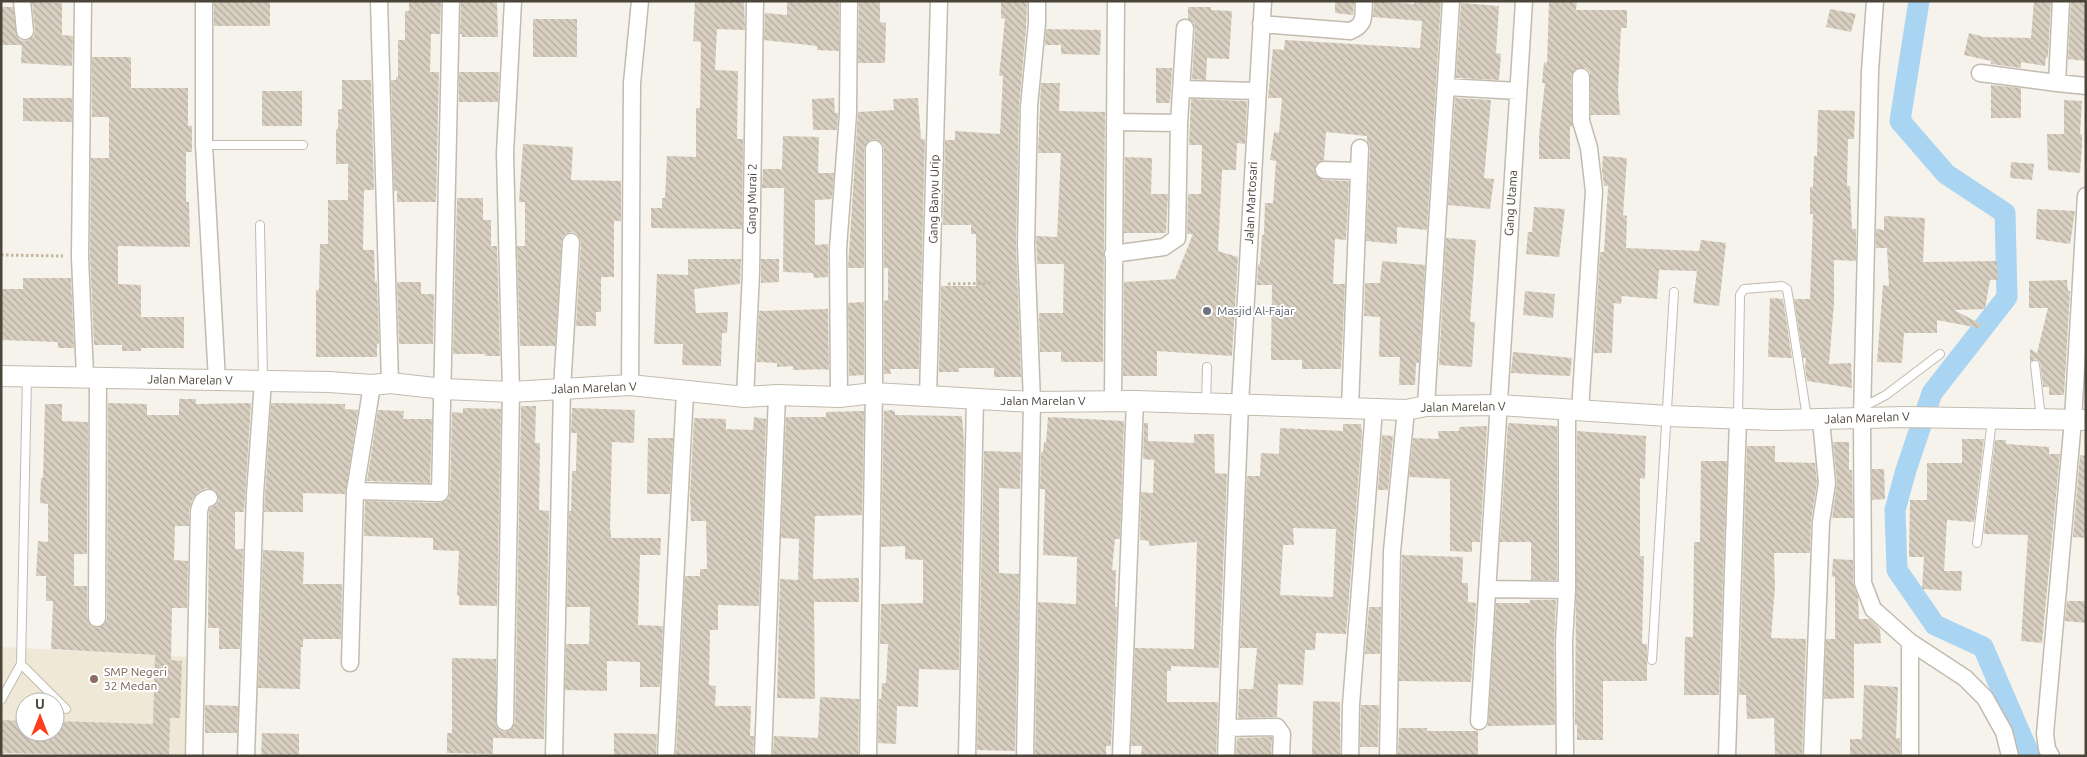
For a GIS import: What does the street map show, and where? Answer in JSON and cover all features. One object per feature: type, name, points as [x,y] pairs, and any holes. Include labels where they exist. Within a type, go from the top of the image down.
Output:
[{"type":"street","points":[[22,1],[25,31]]},
{"type":"street","points":[[84,1],[80,257],[92,377],[97,618]]},
{"type":"street","points":[[204,1],[204,145],[217,380]]},
{"type":"street","points":[[350,663],[355,491],[381,384],[379,1]]},
{"type":"street","points":[[355,491],[440,493],[444,389],[451,1]]},
{"type":"street","points":[[505,722],[511,392],[505,153],[513,1]]},
{"type":"street","points":[[630,385],[632,83],[640,1]]},
{"type":"street","name":"Gang Murai 2","points":[[745,397],[751,273],[755,1]]},
{"type":"street","points":[[840,397],[838,248],[848,114],[850,1]]},
{"type":"street","name":"Gang Banyu Urip","points":[[928,396],[939,1]]},
{"type":"street","points":[[1025,756],[1032,402],[1026,245],[1028,106],[1037,22],[1037,1]]},
{"type":"street","points":[[1113,401],[1116,1]]},
{"type":"street","name":"Jalan Martosari","points":[[1226,756],[1240,404],[1263,1]]},
{"type":"street","points":[[1261,24],[1350,31],[1359,28],[1362,22],[1364,1]]},
{"type":"street","points":[[1426,406],[1451,1]]},
{"type":"street","name":"Gang Utama","points":[[1479,721],[1524,1]]},
{"type":"street","points":[[1875,1],[1870,71],[1863,412],[1863,583],[1873,609],[1910,642],[1965,678],[1985,698],[2004,732],[2010,756]]},
{"type":"street","points":[[2057,83],[2062,1]]},
{"type":"street","points":[[1113,254],[1164,247],[1178,238],[1179,123],[1185,28]]},
{"type":"street","points":[[1980,73],[2086,86]]},
{"type":"street","points":[[1565,756],[1564,641],[1573,411],[1594,191],[1590,148],[1581,121],[1581,77]]},
{"type":"street","points":[[1446,87],[1518,91]]},
{"type":"street","points":[[1182,89],[1257,91]]},
{"type":"street","points":[[1115,122],[1179,123]]},
{"type":"street","points":[[1350,408],[1360,148]]},
{"type":"street","points":[[868,756],[874,394],[874,149]]},
{"type":"street","points":[[1324,170],[1359,171]]},
{"type":"street","points":[[2051,756],[2047,749],[2045,734],[2079,420],[2086,196]]},
{"type":"street","points":[[554,756],[562,389],[571,242]]},
{"type":"street","name":"Jalan Marelan V","points":[[1,376],[381,384],[511,392],[630,385],[745,397],[840,397],[874,394],[1032,402],[1135,401],[1374,410],[1406,410],[1426,406],[1499,405],[1573,411],[1738,419],[1814,420],[1863,412],[1905,417],[2079,420]]},
{"type":"street","points":[[246,756],[255,494],[263,381]]},
{"type":"street","points":[[666,756],[685,392]]},
{"type":"street","points":[[763,756],[778,396]]},
{"type":"street","points":[[967,756],[975,400]]},
{"type":"street","points":[[1121,756],[1135,401]]},
{"type":"street","points":[[1350,756],[1351,705],[1374,410]]},
{"type":"street","points":[[1388,756],[1392,551],[1406,410]]},
{"type":"street","points":[[1727,756],[1738,419]]},
{"type":"street","points":[[1812,756],[1821,522],[1827,484],[1814,420]]},
{"type":"street","points":[[194,756],[199,511],[201,503],[209,498]]},
{"type":"street","points":[[1487,589],[1567,590]]},
{"type":"street","points":[[1910,642],[1910,756]]},
{"type":"street","points":[[1228,728],[1277,727],[1282,734],[1281,756]]},
{"type":"lane","points":[[204,145],[303,145]]},
{"type":"lane","points":[[260,225],[263,381]]},
{"type":"lane","points":[[1738,419],[1740,295],[1744,290],[1782,286],[1787,290],[1790,301],[1814,420]]},
{"type":"lane","points":[[1652,660],[1674,292]]},
{"type":"lane","points":[[1863,412],[1940,354]]},
{"type":"lane","points":[[2035,365],[2041,419]]},
{"type":"lane","points":[[1206,403],[1207,366]]},
{"type":"lane","points":[[1,700],[21,664],[28,376]]},
{"type":"lane","points":[[1977,543],[1992,418]]},
{"type":"lane","points":[[21,664],[66,709]]},
{"type":"path","points":[[1,255],[80,257]]},
{"type":"path","points":[[932,285],[993,283]]},
{"type":"shaded area","name":"SMP Negeri 32 Medan","points":[[1,647],[187,657],[184,756],[1,756]]},
{"type":"building","points":[[214,1],[270,1],[270,26],[214,26]]},
{"type":"building","points":[[409,1],[441,1],[440,34],[431,34],[430,72],[439,72],[436,202],[397,202],[397,191],[394,191],[391,80],[396,80],[396,77],[398,77],[398,40],[405,40],[405,11],[409,11]]},
{"type":"building","points":[[461,1],[497,1],[498,37],[462,37],[462,34],[460,34]]},
{"type":"building","points":[[695,1],[744,1],[745,30],[717,29],[715,70],[738,71],[737,139],[743,139],[742,229],[651,228],[651,208],[662,208],[662,198],[665,198],[667,156],[696,157],[696,108],[700,108],[701,42],[693,41]]},
{"type":"building","points":[[787,1],[839,1],[839,51],[817,50],[817,46],[764,40],[765,13],[787,15]]},
{"type":"building","points":[[859,1],[880,1],[880,22],[886,23],[885,63],[858,63]]},
{"type":"building","points":[[1001,1],[1027,1],[1019,106],[1016,245],[1021,377],[994,377],[994,368],[959,368],[959,372],[939,372],[941,286],[976,286],[976,234],[971,234],[971,225],[943,225],[945,140],[955,140],[955,131],[1000,134],[1003,76],[999,76],[1005,19],[1001,18]]},
{"type":"building","points":[[1335,1],[1354,1],[1353,15],[1335,13]]},
{"type":"building","points":[[1374,1],[1414,4],[1414,1],[1441,1],[1427,230],[1397,227],[1397,244],[1366,241],[1370,148],[1367,136],[1326,132],[1324,160],[1315,165],[1315,174],[1323,180],[1349,181],[1346,240],[1335,239],[1333,284],[1345,284],[1341,369],[1302,369],[1302,360],[1271,360],[1272,285],[1257,285],[1262,235],[1264,235],[1265,203],[1273,203],[1276,161],[1270,160],[1274,132],[1279,133],[1282,98],[1268,98],[1273,49],[1284,50],[1285,40],[1420,48],[1422,21],[1373,17]]},
{"type":"building","points":[[1549,1],[1577,1],[1576,10],[1627,10],[1627,28],[1621,28],[1618,91],[1620,115],[1591,115],[1590,72],[1586,68],[1576,69],[1571,77],[1572,127],[1570,127],[1570,159],[1539,159],[1539,136],[1545,83],[1542,83],[1544,62],[1547,63]]},
{"type":"building","points":[[2034,1],[2051,1],[2048,57],[2046,57],[2045,66],[2021,62],[2021,68],[1991,64],[1991,61],[1964,55],[1969,33],[1984,37],[2031,38]]},
{"type":"building","points":[[2071,1],[2086,1],[2086,61],[2068,59]]},
{"type":"building","points":[[32,2],[62,3],[62,35],[73,36],[72,66],[21,63],[22,45],[1,45],[1,7],[13,7],[17,36],[20,40],[26,41],[34,36],[35,30]]},
{"type":"building","points":[[1461,3],[1499,6],[1496,53],[1501,54],[1499,80],[1456,78]]},
{"type":"building","points":[[1188,7],[1211,7],[1211,10],[1232,11],[1229,59],[1207,58],[1206,80],[1192,79],[1195,29],[1194,23],[1188,19]]},
{"type":"building","points":[[1830,9],[1856,14],[1851,32],[1826,27]]},
{"type":"building","points":[[533,19],[577,19],[577,57],[533,57]]},
{"type":"building","points":[[1046,29],[1101,30],[1100,55],[1061,54],[1061,45],[1045,45]]},
{"type":"building","points":[[92,57],[131,57],[131,88],[188,88],[188,126],[192,126],[192,152],[186,152],[186,202],[189,202],[190,247],[118,246],[118,284],[141,285],[141,317],[184,317],[184,348],[141,348],[141,351],[122,351],[122,345],[94,345],[90,257],[91,158],[109,158],[109,117],[92,117]]},
{"type":"building","points":[[1156,68],[1172,68],[1170,103],[1156,103]]},
{"type":"building","points":[[459,72],[499,72],[498,102],[459,102]]},
{"type":"building","points":[[342,80],[371,80],[374,190],[364,190],[363,250],[374,250],[379,344],[377,344],[377,357],[316,357],[316,290],[319,290],[320,244],[328,244],[328,200],[348,200],[348,164],[336,164],[336,129],[338,129],[338,109],[342,109]]},
{"type":"building","points":[[1041,83],[1060,83],[1059,111],[1105,112],[1103,362],[1061,362],[1061,352],[1040,352],[1039,313],[1063,313],[1064,264],[1037,264],[1036,236],[1057,237],[1061,153],[1038,153]]},
{"type":"building","points":[[1991,85],[2021,88],[2021,118],[1991,118]]},
{"type":"building","points":[[262,91],[302,91],[302,126],[262,126]]},
{"type":"building","points":[[23,98],[72,98],[72,122],[23,121]]},
{"type":"building","points":[[834,98],[835,113],[838,113],[837,130],[813,130],[812,99]]},
{"type":"building","points":[[918,98],[921,139],[925,139],[919,369],[890,369],[891,374],[884,374],[884,301],[888,300],[888,268],[884,268],[884,149],[882,144],[874,139],[869,141],[864,149],[864,268],[848,268],[858,112],[894,110],[893,99]]},
{"type":"building","points":[[1455,98],[1491,100],[1484,178],[1494,179],[1490,209],[1448,205]]},
{"type":"building","points":[[1191,99],[1247,101],[1245,144],[1237,143],[1236,170],[1222,170],[1218,251],[1238,257],[1232,356],[1157,351],[1157,376],[1123,376],[1124,282],[1175,279],[1193,234],[1187,234],[1188,194],[1201,194],[1202,145],[1189,145]]},
{"type":"building","points":[[2064,100],[2082,101],[2080,173],[2048,170],[2047,134],[2064,134]]},
{"type":"building","points":[[1818,110],[1855,111],[1854,139],[1848,139],[1847,186],[1850,186],[1852,229],[1856,229],[1856,261],[1834,260],[1834,303],[1829,364],[1851,363],[1852,388],[1807,381],[1806,358],[1803,358],[1794,299],[1810,299],[1813,214],[1810,214],[1810,187],[1813,187],[1814,156],[1817,156]]},
{"type":"building","points":[[783,136],[819,137],[818,173],[834,173],[832,199],[815,200],[815,245],[828,244],[828,277],[814,278],[813,273],[783,272],[784,188],[762,188],[763,169],[782,169]]},
{"type":"building","points":[[523,144],[573,147],[571,180],[621,181],[621,221],[614,221],[614,277],[601,277],[601,312],[596,312],[596,326],[576,326],[581,242],[577,234],[572,232],[562,237],[555,346],[520,346],[517,246],[525,246],[525,202],[519,202]]},
{"type":"building","points":[[1603,156],[1627,158],[1623,215],[1627,216],[1626,248],[1699,251],[1701,240],[1726,243],[1719,306],[1693,303],[1697,271],[1659,270],[1657,299],[1622,296],[1621,304],[1614,303],[1612,353],[1594,353],[1600,252],[1604,252],[1608,186],[1604,186]]},
{"type":"building","points":[[1125,157],[1152,158],[1151,194],[1168,194],[1166,233],[1124,233]]},
{"type":"building","points":[[2011,162],[2034,164],[2032,180],[2010,178]]},
{"type":"building","points":[[457,198],[483,198],[483,220],[491,220],[491,246],[497,246],[500,356],[453,354]]},
{"type":"building","points":[[1534,207],[1565,209],[1559,257],[1526,254],[1528,232],[1532,232]]},
{"type":"building","points":[[2037,209],[2075,211],[2070,244],[2036,239]]},
{"type":"building","points":[[1884,216],[1925,218],[1923,262],[1997,261],[1998,280],[1990,280],[1985,309],[1954,310],[1981,324],[1979,328],[1937,320],[1937,333],[1904,333],[1902,363],[1877,362],[1883,285],[1889,286],[1887,248],[1876,248],[1876,229],[1884,230]]},
{"type":"building","points":[[1446,238],[1476,240],[1470,322],[1475,322],[1472,367],[1439,365]]},
{"type":"building","points":[[688,259],[741,259],[740,284],[694,289],[696,313],[728,312],[727,333],[722,333],[721,366],[682,365],[683,344],[654,344],[657,274],[688,275]]},
{"type":"building","points":[[761,259],[779,259],[779,282],[761,283]]},
{"type":"building","points":[[1382,261],[1425,265],[1419,363],[1416,363],[1415,385],[1399,385],[1400,357],[1379,357],[1380,317],[1364,316],[1365,283],[1380,283]]},
{"type":"building","points":[[23,278],[71,278],[74,348],[58,348],[58,342],[1,340],[1,289],[23,289]]},
{"type":"building","points":[[2067,280],[2068,291],[2070,291],[2064,395],[2049,395],[2049,387],[2043,387],[2040,362],[2035,359],[2030,363],[2030,349],[2037,353],[2048,308],[2029,308],[2029,281]]},
{"type":"building","points":[[397,282],[421,282],[421,294],[434,294],[433,344],[399,344]]},
{"type":"building","points":[[1525,291],[1555,294],[1553,318],[1523,315]]},
{"type":"building","points":[[1770,298],[1783,299],[1792,358],[1768,357]]},
{"type":"building","points":[[864,302],[864,375],[849,376],[848,303]]},
{"type":"building","points":[[828,309],[829,369],[793,370],[793,366],[777,367],[777,363],[757,362],[759,311]]},
{"type":"building","points":[[1513,352],[1572,358],[1570,376],[1511,373]]},
{"type":"building","points":[[179,399],[196,399],[196,404],[251,403],[244,512],[235,512],[235,549],[243,549],[240,649],[219,649],[219,628],[208,628],[209,512],[210,508],[216,505],[219,500],[215,490],[206,488],[198,492],[192,500],[189,511],[189,526],[175,526],[174,560],[188,561],[187,608],[172,608],[171,660],[182,661],[180,718],[170,718],[169,756],[1,753],[1,720],[15,721],[15,742],[65,742],[65,721],[153,724],[155,655],[51,649],[53,601],[46,601],[46,576],[36,576],[38,541],[48,542],[48,504],[40,503],[41,478],[43,478],[45,404],[62,404],[62,421],[88,422],[87,554],[74,554],[74,586],[87,586],[87,618],[92,626],[97,628],[105,623],[107,618],[108,403],[147,404],[147,415],[179,415]]},
{"type":"building","points":[[271,403],[345,404],[345,409],[358,410],[345,494],[303,493],[303,512],[264,512]]},
{"type":"building","points":[[521,406],[536,406],[535,443],[540,443],[539,510],[549,511],[544,739],[493,738],[493,754],[447,753],[447,733],[452,733],[452,658],[496,659],[496,726],[500,731],[505,732],[510,730],[515,723]]},
{"type":"building","points":[[463,408],[501,409],[497,606],[459,605],[459,596],[457,595],[459,551],[433,550],[433,538],[364,536],[365,501],[440,503],[448,499],[450,493],[452,412],[463,413]]},
{"type":"building","points":[[572,408],[635,410],[634,443],[612,442],[610,530],[611,538],[661,538],[660,555],[640,555],[638,625],[663,626],[660,687],[640,687],[640,662],[607,661],[607,691],[565,690],[566,644],[589,644],[590,607],[567,607],[569,511],[571,511],[572,471],[576,471],[577,433],[571,433]]},
{"type":"building","points":[[378,410],[404,411],[403,419],[432,419],[430,483],[367,481]]},
{"type":"building","points":[[892,410],[895,412],[895,415],[962,416],[964,442],[959,670],[919,669],[918,707],[897,706],[896,744],[878,743],[879,699],[881,699],[882,683],[886,683],[888,644],[880,644],[881,604],[923,603],[923,560],[905,559],[905,546],[881,547],[884,411]]},
{"type":"building","points":[[864,411],[862,515],[815,516],[813,579],[859,578],[859,602],[814,602],[815,699],[777,698],[780,579],[798,580],[799,539],[781,538],[786,417],[826,417],[826,412]]},
{"type":"building","points":[[754,417],[766,419],[759,606],[718,605],[718,630],[710,630],[709,685],[716,686],[715,706],[751,706],[750,736],[754,736],[753,756],[676,756],[685,576],[700,576],[700,569],[707,569],[706,521],[691,521],[690,495],[694,418],[726,419],[726,429],[753,430]]},
{"type":"building","points":[[1048,417],[1124,421],[1120,539],[1115,539],[1112,570],[1116,570],[1115,607],[1117,607],[1111,746],[1106,746],[1106,756],[1035,756],[1038,602],[1076,604],[1077,557],[1043,555],[1045,489],[1040,489],[1041,452],[1043,452],[1044,442],[1046,442]]},
{"type":"building","points":[[1144,423],[1148,423],[1148,441],[1194,443],[1194,434],[1214,434],[1215,473],[1227,474],[1219,668],[1171,666],[1171,671],[1167,671],[1167,702],[1218,702],[1216,756],[1141,756],[1142,746],[1131,746],[1135,648],[1194,649],[1197,542],[1149,546],[1149,541],[1140,540],[1141,492],[1153,493],[1154,460],[1143,459]]},
{"type":"building","points":[[1508,423],[1557,426],[1557,580],[1531,580],[1531,542],[1500,542]]},
{"type":"building","points":[[1343,424],[1361,424],[1362,434],[1346,634],[1316,633],[1315,650],[1305,650],[1303,685],[1278,684],[1277,717],[1238,718],[1239,689],[1253,689],[1257,648],[1240,648],[1247,476],[1260,476],[1261,453],[1279,454],[1280,428],[1343,431]],"holes":[[[1293,528],[1336,529],[1333,597],[1280,595],[1283,545],[1294,545]]]},
{"type":"building","points":[[1487,426],[1480,542],[1472,542],[1472,552],[1450,551],[1450,479],[1409,477],[1413,438],[1439,439],[1438,431],[1459,431],[1459,427]]},
{"type":"building","points":[[1577,431],[1646,436],[1645,479],[1640,478],[1640,556],[1644,556],[1642,644],[1647,644],[1647,681],[1603,681],[1603,740],[1577,740],[1577,725],[1575,725]]},
{"type":"building","points":[[1382,435],[1393,436],[1388,490],[1378,490]]},
{"type":"building","points":[[648,438],[673,438],[670,494],[647,494]]},
{"type":"building","points":[[1962,439],[1984,439],[1974,522],[1947,520],[1944,571],[1962,571],[1961,591],[1922,589],[1924,557],[1909,557],[1910,500],[1927,500],[1927,463],[1962,463]]},
{"type":"building","points":[[1995,440],[2006,440],[2006,444],[2049,447],[2049,454],[2060,454],[2042,643],[2021,641],[2028,535],[1984,534]]},
{"type":"building","points":[[1833,442],[1849,442],[1849,470],[1852,470],[1853,518],[1832,518],[1837,482]]},
{"type":"building","points":[[1747,446],[1775,446],[1775,462],[1815,463],[1817,483],[1811,521],[1810,553],[1774,553],[1775,587],[1771,638],[1806,639],[1802,756],[1775,756],[1774,718],[1747,719],[1746,695],[1739,695]]},
{"type":"building","points":[[984,451],[1021,452],[1020,489],[999,488],[999,573],[1019,574],[1015,751],[977,750]]},
{"type":"building","points":[[2080,455],[2086,456],[2086,538],[2073,537]]},
{"type":"building","points":[[1701,461],[1727,461],[1719,695],[1684,695],[1685,637],[1693,637],[1694,542],[1700,542]]},
{"type":"building","points":[[1872,469],[1884,469],[1885,499],[1872,500]]},
{"type":"building","points":[[263,550],[304,552],[303,584],[342,584],[341,639],[303,639],[303,647],[301,647],[300,689],[258,688]]},
{"type":"building","points":[[1402,555],[1463,557],[1462,583],[1468,583],[1468,602],[1476,603],[1471,682],[1399,681]]},
{"type":"building","points":[[1833,559],[1853,560],[1853,583],[1858,597],[1859,619],[1870,619],[1880,629],[1881,643],[1854,644],[1854,698],[1824,699],[1826,639],[1835,639],[1835,577],[1832,576]]},
{"type":"building","points":[[1530,600],[1556,600],[1554,641],[1555,725],[1488,726],[1496,603],[1530,603]]},
{"type":"building","points":[[2067,601],[2086,601],[2086,623],[2065,621]]},
{"type":"building","points":[[1369,607],[1381,607],[1380,654],[1365,654]]},
{"type":"building","points":[[1864,685],[1898,687],[1896,738],[1900,738],[1900,756],[1850,756],[1850,739],[1862,739]]},
{"type":"building","points":[[820,697],[859,699],[858,756],[773,756],[774,736],[818,738]]},
{"type":"building","points":[[1313,701],[1340,702],[1340,756],[1312,756]]},
{"type":"building","points":[[205,705],[238,706],[237,733],[205,733]]},
{"type":"building","points":[[1361,705],[1379,705],[1378,747],[1360,747]]},
{"type":"building","points":[[1399,728],[1427,728],[1427,731],[1478,731],[1478,756],[1398,756]]},
{"type":"building","points":[[262,733],[299,734],[299,756],[261,756]]},
{"type":"building","points":[[614,733],[657,734],[656,756],[614,756]]},
{"type":"building","points":[[1272,737],[1271,756],[1236,756],[1237,738]]},
{"type":"waterway","points":[[1919,1],[1900,121],[1946,174],[2005,213],[2007,297],[1932,393],[1906,470],[1895,510],[1897,570],[1935,625],[1983,647],[2030,756]]},
{"type":"place","name":"Masjid Al-Fajar","points":[[1207,311]]},
{"type":"place","name":"SMP Negeri 32 Medan","points":[[94,679]]}]
